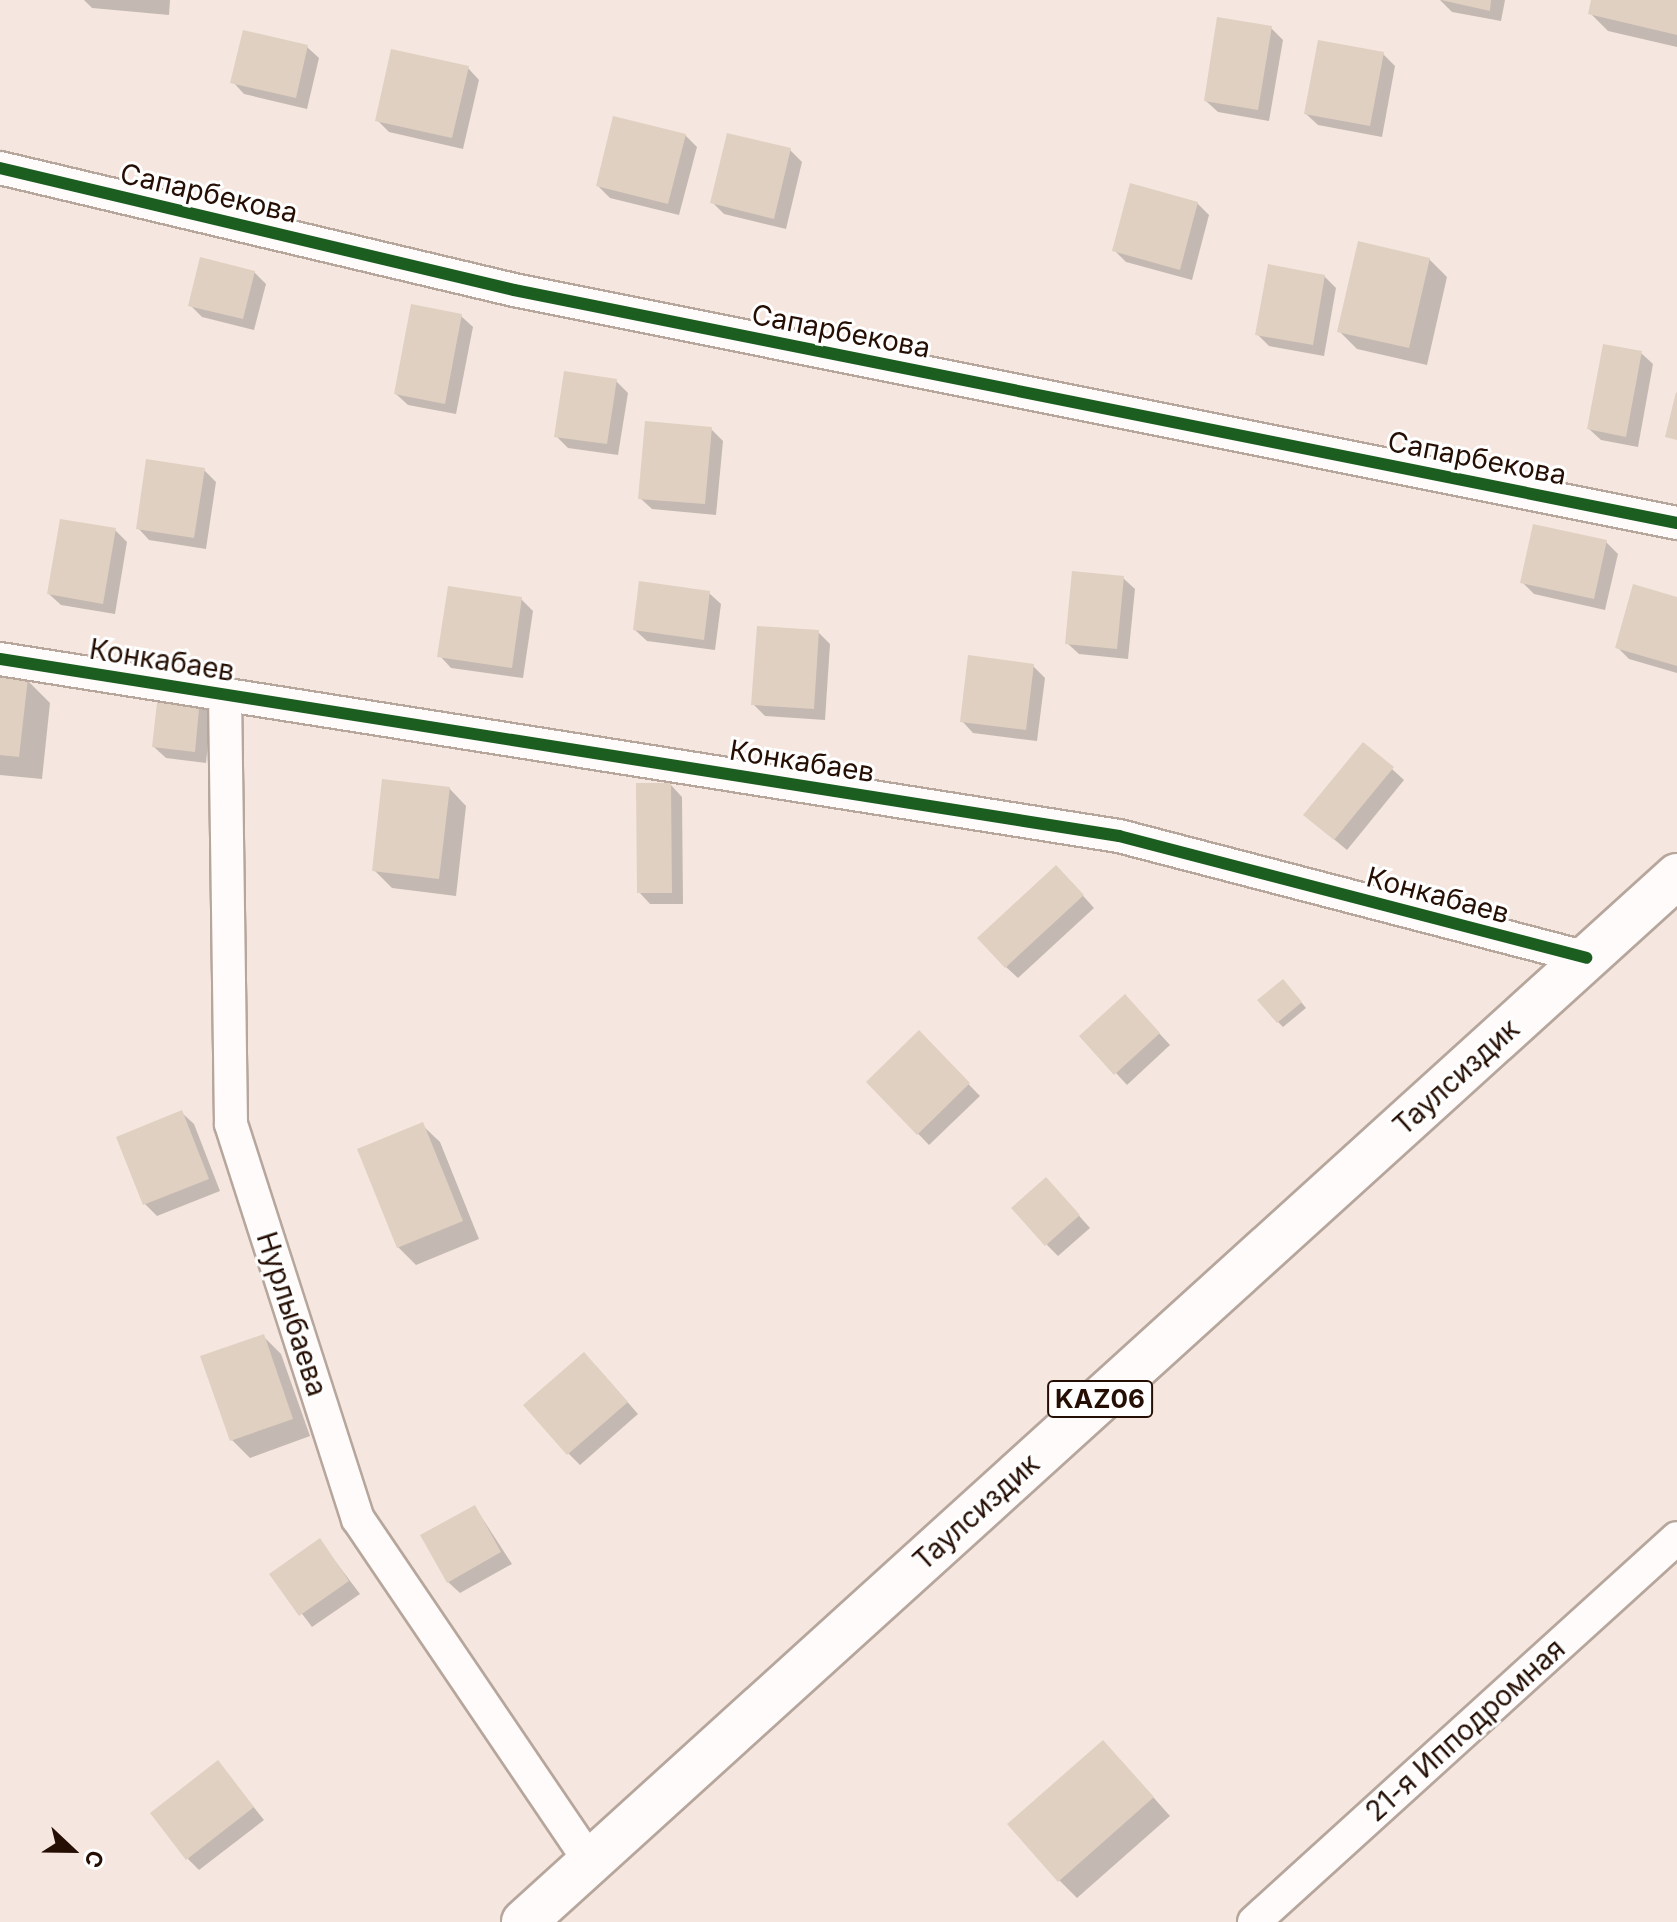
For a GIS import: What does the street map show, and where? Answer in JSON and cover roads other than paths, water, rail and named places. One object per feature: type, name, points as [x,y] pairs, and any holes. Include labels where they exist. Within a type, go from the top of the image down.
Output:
[{"type":"main road","name":"Таулсиздик","points":[[524,1922],[1677,876]]},
{"type":"street","name":"Сапарбекова","points":[[0,168],[514,290],[1677,523]]},
{"type":"street","name":"Конкабаев","points":[[0,659],[1119,836],[1586,958]]},
{"type":"street","name":"Нурлыбаева","points":[[225,694],[231,1124],[358,1519],[590,1862]]},
{"type":"street","name":"21-я Ипподромная","points":[[1254,1922],[1677,1538]]}]
